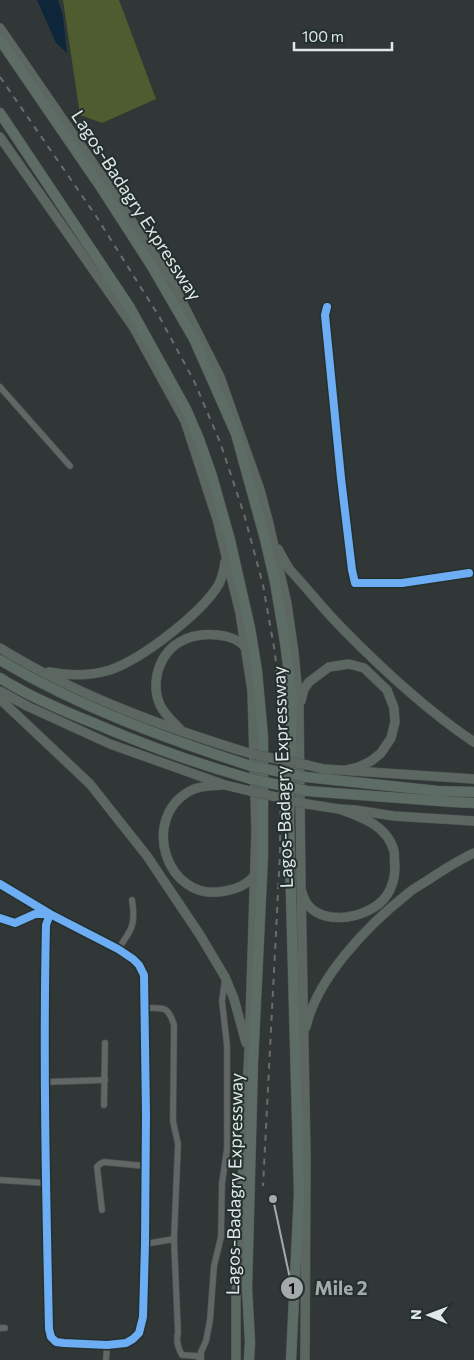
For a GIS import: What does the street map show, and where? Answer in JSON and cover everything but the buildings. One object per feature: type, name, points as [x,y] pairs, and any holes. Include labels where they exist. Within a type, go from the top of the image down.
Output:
[{"type":"highway","name":"Lagos-Badagry Expressway","points":[[0,40],[102,189],[151,265],[194,339],[236,434],[275,582],[292,696],[289,821],[299,1194],[291,1360]]},
{"type":"highway","name":"Lagos-Badagry Expressway","points":[[0,113],[129,306],[186,409],[199,438],[212,476],[230,540],[250,628],[257,671],[263,737],[263,856],[253,1062],[247,1288],[249,1360]]},
{"type":"highway","points":[[0,660],[52,690],[92,708],[173,740],[251,766],[306,777],[429,790],[474,792]]},
{"type":"highway","points":[[0,678],[52,706],[108,729],[167,752],[251,779],[307,791],[474,803]]},
{"type":"main road","name":"Lagos-Badagry Expressway","points":[[0,28],[172,282],[220,377],[260,490],[269,524],[287,604],[299,706],[306,1156],[305,1360]]},
{"type":"main road","name":"Lagos-Badagry Expressway","points":[[0,137],[134,328],[185,421],[217,520],[240,613],[252,691],[256,831],[236,1297],[236,1360]]},
{"type":"main road","points":[[269,524],[279,551],[290,570],[340,626],[436,715],[474,742]]},
{"type":"main road","points":[[34,669],[69,675],[90,675],[111,669],[133,659],[179,626],[196,611],[219,584],[226,558]]},
{"type":"main road","points":[[182,731],[167,716],[160,705],[156,693],[157,672],[165,654],[174,645],[184,640],[196,635],[209,634],[225,636],[237,641],[246,648]]},
{"type":"main road","points":[[0,648],[34,669],[98,698],[159,723],[252,754],[324,769],[474,779]]},
{"type":"main road","points":[[299,706],[304,689],[309,682],[329,667],[349,664],[364,668],[387,690],[394,708],[395,722],[390,738],[381,753],[371,761],[346,770]]},
{"type":"main road","points":[[0,692],[103,741],[225,785],[307,804],[339,809],[394,816],[474,821]]},
{"type":"main road","points":[[0,698],[90,784],[147,856],[225,977],[234,998],[248,1051]]},
{"type":"main road","points":[[225,785],[194,789],[172,807],[166,817],[163,831],[164,848],[169,865],[178,877],[191,887],[205,892],[220,892],[234,889],[247,884],[255,875]]},
{"type":"main road","points":[[301,885],[304,898],[310,906],[320,914],[330,917],[359,915],[372,908],[387,896],[395,878],[394,852],[388,839],[382,829],[368,820],[339,809]]},
{"type":"main road","points":[[303,1045],[314,1001],[340,960],[368,929],[406,894],[474,852]]},
{"type":"street","points":[[326,307],[325,315],[340,468],[352,570],[356,583],[402,583],[469,573]]},
{"type":"street","points":[[0,387],[70,466]]},
{"type":"street","points":[[0,884],[50,914],[118,949],[139,965],[144,976],[146,1114],[143,1316],[139,1332],[126,1343],[107,1345],[64,1343],[56,1342],[51,1337],[45,1082],[46,925],[50,914]]},
{"type":"street","points":[[118,949],[134,920],[132,900]]},
{"type":"street","points":[[0,918],[15,923],[35,914],[50,914]]},
{"type":"street","points":[[201,1359],[201,1352],[206,1341],[210,1320],[214,1266],[221,1236],[222,1183],[227,1149],[227,1045],[222,1001],[225,977]]},
{"type":"street","points":[[144,1008],[165,1009],[170,1013],[174,1025],[172,1121],[178,1144],[174,1239],[177,1338],[178,1348],[182,1354],[197,1356],[201,1359]]},
{"type":"street","points":[[104,1105],[105,1043]]},
{"type":"street","points":[[45,1082],[105,1080]]},
{"type":"street","points":[[102,1210],[97,1168],[100,1164],[104,1162],[145,1166]]},
{"type":"street","points":[[0,1180],[46,1182]]},
{"type":"street","points":[[145,1244],[174,1239]]},
{"type":"street","points":[[106,1360],[107,1345]]},
{"type":"green space","points":[[63,0],[119,0],[156,99],[102,123],[80,115]]},
{"type":"water","points":[[37,0],[58,0],[63,16],[67,53],[56,43]]},
{"type":"railway","points":[[0,77],[96,216],[160,318],[194,381],[220,442],[244,514],[263,585],[275,653],[281,721],[280,854],[263,1186]]},
{"type":"cycle path","points":[[327,307],[325,315],[341,478],[355,583],[402,583],[469,573]]},
{"type":"cycle path","points":[[0,884],[50,914],[118,949],[133,959],[139,965],[144,975],[146,1114],[143,1317],[139,1333],[126,1343],[107,1345],[64,1343],[56,1342],[51,1337],[49,1329],[45,1077],[46,925],[50,914],[35,914],[15,923],[0,918]]},
{"type":"place","name":"Mile 2","points":[[273,1199]]}]
